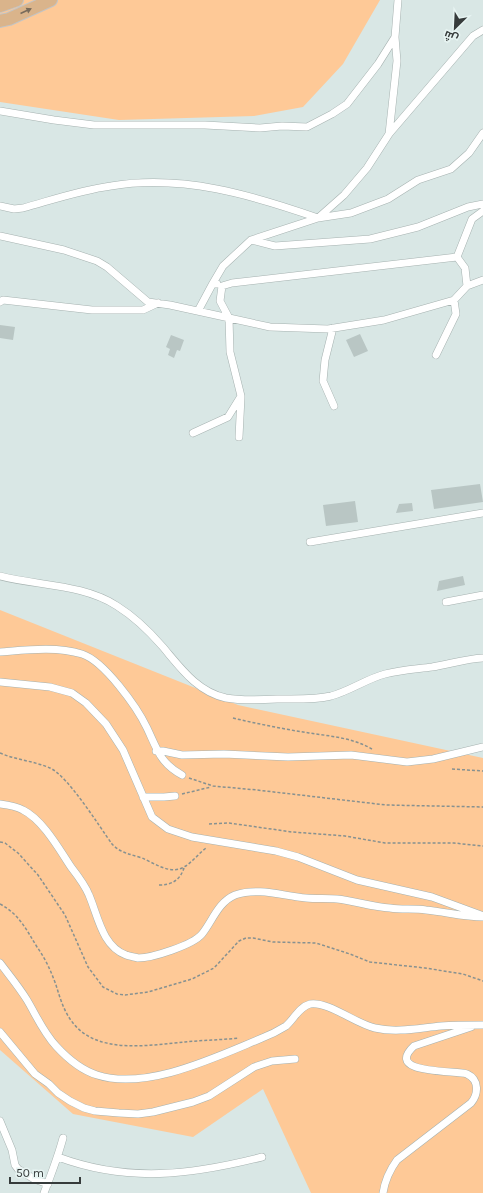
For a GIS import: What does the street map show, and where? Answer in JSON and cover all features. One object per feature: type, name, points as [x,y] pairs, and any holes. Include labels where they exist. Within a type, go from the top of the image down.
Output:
[{"type":"main road","points":[[0,6],[17,0]]},
{"type":"main road","points":[[0,21],[51,0]]},
{"type":"street","points":[[390,134],[397,61],[395,37],[398,0]]},
{"type":"street","points":[[318,218],[344,195],[367,168],[390,134],[473,36],[483,30]]},
{"type":"street","points":[[0,111],[94,125],[205,125],[260,128],[282,126],[307,127],[332,114],[346,104],[378,64],[395,37]]},
{"type":"street","points":[[198,311],[223,266],[251,240],[318,218],[351,213],[388,199],[418,180],[451,169],[469,153],[483,133]]},
{"type":"street","points":[[0,206],[14,209],[23,208],[85,191],[130,183],[180,183],[230,192],[280,205],[318,218]]},
{"type":"street","points":[[251,240],[275,246],[370,239],[418,226],[468,206],[483,204]]},
{"type":"street","points":[[457,257],[472,219],[483,211]]},
{"type":"street","points":[[0,236],[64,250],[97,261],[107,267],[148,302],[198,311],[270,327],[333,328],[384,320],[454,300],[467,286],[483,280]]},
{"type":"street","points":[[213,283],[222,286],[232,283],[457,257]]},
{"type":"street","points":[[457,257],[465,268],[467,286]]},
{"type":"street","points":[[222,286],[220,301],[229,318],[230,352],[241,396],[239,437]]},
{"type":"street","points":[[0,302],[3,300],[92,310],[144,310],[158,303]]},
{"type":"street","points":[[436,355],[456,314],[454,300]]},
{"type":"street","points":[[333,328],[325,360],[323,381],[334,406]]},
{"type":"street","points":[[193,433],[228,417],[241,396]]},
{"type":"street","points":[[310,542],[483,513]]},
{"type":"street","points":[[0,576],[63,587],[106,600],[116,605],[145,629],[161,645],[187,676],[207,691],[227,698],[260,700],[322,698],[334,695],[385,674],[469,659],[483,658]]},
{"type":"street","points":[[446,602],[483,595]]},
{"type":"street","points":[[0,652],[59,650],[75,652],[91,658],[131,700],[146,726],[156,751],[168,766],[182,775]]},
{"type":"street","points":[[0,682],[50,687],[72,693],[80,698],[94,711],[116,739],[128,762],[152,817],[168,829],[192,837],[276,851],[298,857],[357,880],[432,897],[483,916]]},
{"type":"street","points":[[156,751],[182,755],[224,754],[288,757],[351,755],[416,762],[483,747]]},
{"type":"street","points":[[143,797],[175,796]]},
{"type":"street","points":[[0,804],[14,806],[23,810],[32,816],[41,826],[56,844],[83,884],[107,940],[118,951],[132,957],[138,958],[154,955],[189,943],[202,933],[223,904],[235,896],[258,892],[279,893],[305,898],[335,899],[392,909],[424,909],[457,915],[483,916]]},
{"type":"street","points":[[0,963],[27,1000],[35,1015],[56,1046],[78,1066],[97,1075],[110,1078],[130,1080],[165,1074],[194,1066],[273,1034],[287,1024],[299,1010],[312,1004],[326,1006],[352,1020],[375,1028],[400,1030],[457,1025],[479,1025]]},
{"type":"street","points":[[383,1193],[386,1179],[397,1160],[471,1103],[475,1098],[477,1091],[473,1078],[468,1074],[430,1070],[412,1066],[408,1062],[407,1057],[409,1051],[414,1046],[479,1025]]},
{"type":"street","points":[[0,1032],[34,1074],[49,1084],[58,1093],[84,1108],[119,1113],[138,1114],[153,1112],[193,1102],[209,1096],[254,1067],[272,1061],[295,1058]]},
{"type":"street","points":[[0,1121],[12,1150],[15,1165],[18,1169],[34,1179],[48,1184]]},
{"type":"street","points":[[44,1193],[64,1138]]},
{"type":"street","points":[[58,1157],[98,1169],[139,1174],[175,1173],[215,1168],[262,1157]]},
{"type":"path","points":[[234,718],[289,729],[330,735],[367,746],[384,758]]},
{"type":"path","points":[[0,753],[9,757],[42,765],[57,772],[82,802],[116,849],[127,854],[168,869],[178,870],[184,868],[208,847],[223,842]]},
{"type":"path","points":[[452,769],[483,771]]},
{"type":"path","points":[[182,775],[213,786],[386,805],[483,807]]},
{"type":"path","points":[[175,796],[213,786]]},
{"type":"path","points":[[209,824],[229,823],[277,831],[345,836],[385,843],[454,843],[483,846]]},
{"type":"path","points":[[0,842],[5,843],[18,853],[38,875],[65,915],[88,967],[103,987],[117,994],[125,995],[148,992],[192,979],[214,968],[239,941],[246,938],[273,942],[316,943],[370,962],[464,974],[483,981]]},
{"type":"path","points":[[159,885],[174,883],[180,877],[184,868]]},
{"type":"path","points":[[0,904],[16,915],[23,924],[47,963],[66,1012],[79,1030],[88,1037],[102,1042],[138,1046],[240,1038]]},
{"type":"shaded area","points":[[0,0],[380,0],[343,64],[303,107],[254,116],[119,120],[0,102]]},
{"type":"shaded area","points":[[0,610],[238,705],[483,758],[483,1193],[311,1193],[263,1089],[193,1137],[73,1114],[0,1050]]},
{"type":"building","points":[[0,325],[15,327],[13,340],[0,338]]},
{"type":"building","points":[[360,334],[368,351],[354,357],[346,340]]},
{"type":"building","points":[[171,335],[184,340],[180,351],[177,350],[174,358],[168,355],[170,349],[166,347]]},
{"type":"building","points":[[480,484],[483,502],[434,509],[431,490]]},
{"type":"building","points":[[355,501],[358,522],[326,526],[323,505]]},
{"type":"building","points":[[412,503],[413,511],[396,513],[399,504]]},
{"type":"building","points":[[463,576],[465,585],[437,591],[439,581]]}]
